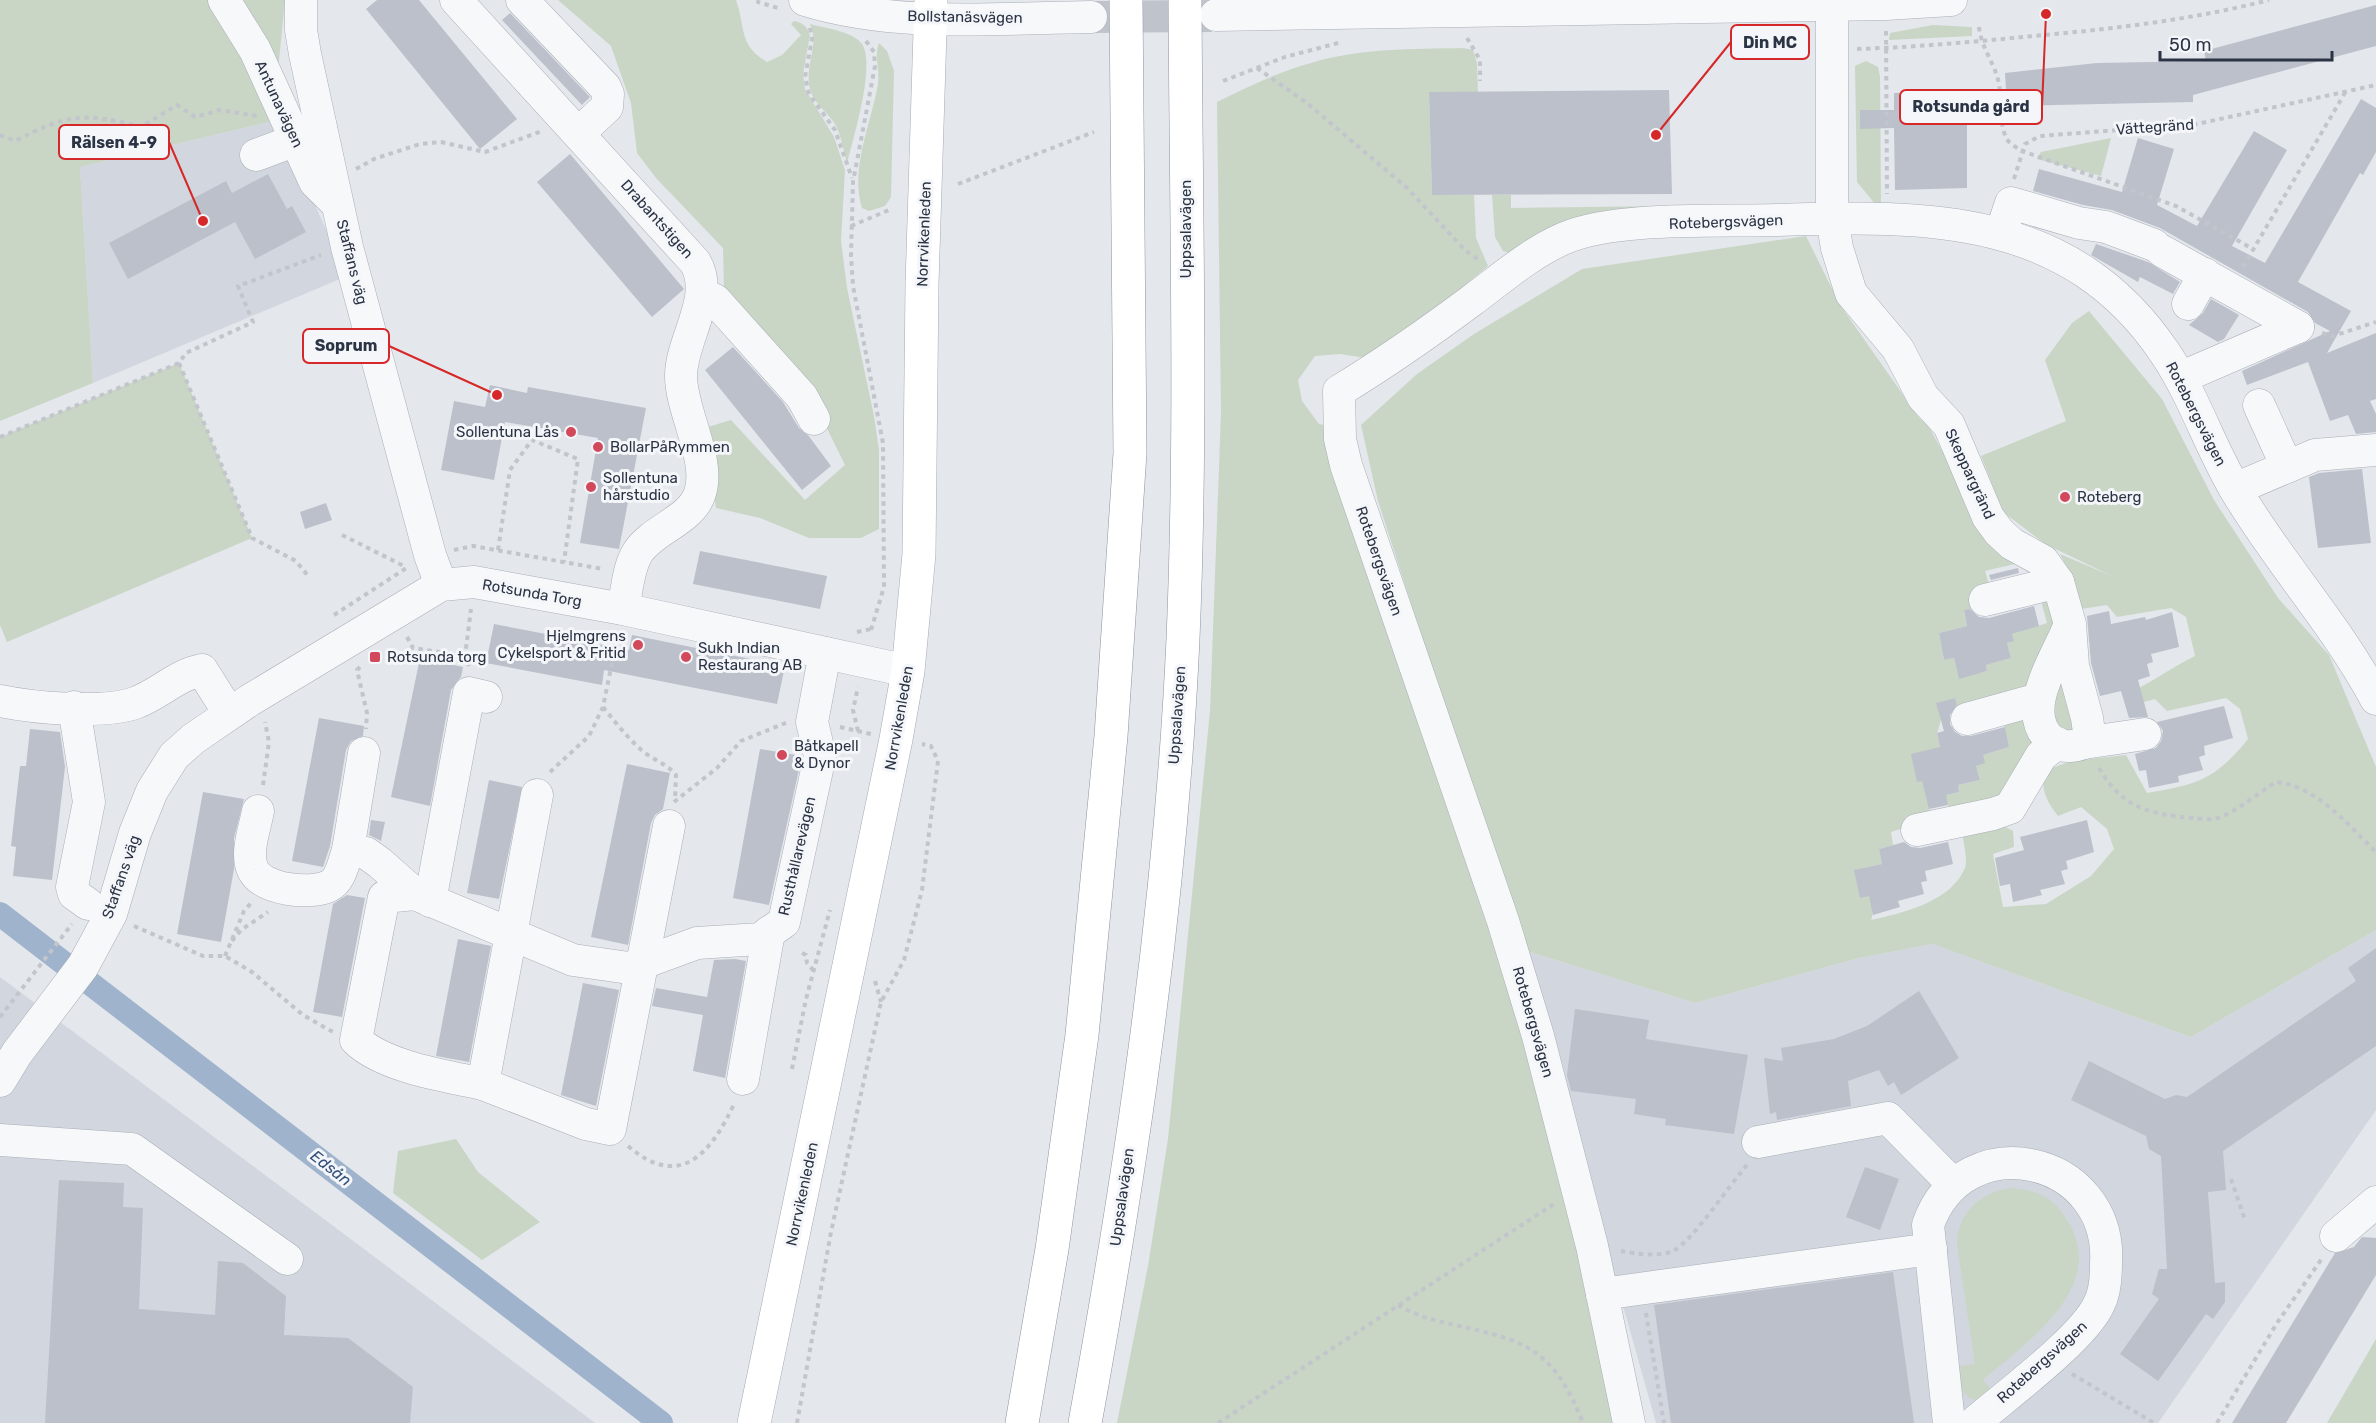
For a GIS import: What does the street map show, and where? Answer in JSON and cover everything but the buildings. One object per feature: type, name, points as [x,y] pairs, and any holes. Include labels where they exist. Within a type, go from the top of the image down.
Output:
[{"type":"main road","points":[[1022,1423],[1052,1249],[1080,1047],[1111,735],[1130,453],[1126,0]]},
{"type":"main road","name":"Uppsalavägen","points":[[1085,1423],[1105,1312],[1164,904],[1181,665],[1188,454],[1185,0]]},
{"type":"main road","name":"Norrvikenleden","points":[[754,1423],[877,739],[908,671],[919,554],[922,284],[931,9]]},
{"type":"street","name":"Antunavägen","points":[[224,0],[255,50],[277,148],[315,182],[335,191]]},
{"type":"street","name":"Staffans väg","points":[[0,1081],[17,1053],[84,966],[99,909],[161,774],[174,756],[239,707],[431,590],[430,555],[347,247],[303,46],[301,0]]},
{"type":"street","points":[[522,0],[605,87],[607,107],[579,133]]},
{"type":"street","points":[[1216,15],[1832,3],[1886,4],[1951,0]]},
{"type":"street","points":[[1832,3],[1832,218]]},
{"type":"street","name":"Drabantstigen","points":[[475,5],[579,133],[695,262],[702,276],[702,294],[684,350],[681,379],[701,468],[700,493],[687,511],[658,532],[639,551],[634,560],[623,609]]},
{"type":"street","name":"Bollstanäsvägen","points":[[800,11],[931,9],[1091,17]]},
{"type":"street","points":[[2001,233],[2011,203],[2079,223],[2106,227],[2158,248],[2298,327]]},
{"type":"street","name":"Rotebergsvägen","points":[[1629,1423],[1592,1246],[1538,1036],[1503,921],[1346,465],[1340,439],[1339,391],[1394,358],[1541,249],[1569,236],[1605,228],[1642,224],[1832,218],[1944,222],[2001,233],[2054,254],[2115,297],[2143,324],[2180,378],[2235,489],[2283,561],[2345,644],[2376,699]]},
{"type":"street","name":"Skeppargränd","points":[[1832,218],[1837,248],[1851,293],[1898,349],[1923,397],[1948,425],[1988,517],[2012,544],[2043,561],[2058,582],[2070,624],[2073,666],[2088,725],[2087,738],[2070,743]]},
{"type":"street","points":[[2188,304],[2218,282]]},
{"type":"street","points":[[702,294],[715,300],[802,397],[814,419]]},
{"type":"street","points":[[2235,354],[2261,306]]},
{"type":"street","points":[[2180,378],[2298,327]]},
{"type":"street","points":[[2259,405],[2287,467]]},
{"type":"street","points":[[2235,489],[2315,455],[2376,450]]},
{"type":"street","name":"Rotsunda Torg","points":[[431,590],[474,582],[623,609],[908,671]]},
{"type":"street","points":[[1985,600],[2058,582]]},
{"type":"street","points":[[2070,624],[2047,673],[2038,699],[2044,729],[2070,743]]},
{"type":"street","name":"Rusthållarevägen","points":[[422,897],[573,960],[629,968],[697,943],[760,939],[784,922],[819,756],[812,722],[825,653]]},
{"type":"street","points":[[0,701],[24,706],[74,707],[136,702],[175,679],[202,670],[239,707]]},
{"type":"street","points":[[422,897],[469,693],[486,697]]},
{"type":"street","points":[[1967,719],[2038,699]]},
{"type":"street","points":[[74,707],[89,802],[72,887],[74,894],[99,909]]},
{"type":"street","points":[[1917,830],[1993,814],[2015,818],[2041,756],[2070,743],[2145,734]]},
{"type":"street","points":[[258,811],[249,856],[253,870],[264,882],[288,888],[314,890],[330,885],[338,877],[348,850],[364,753]]},
{"type":"street","points":[[483,1084],[537,795]]},
{"type":"street","points":[[422,897],[384,897],[356,1040],[365,1049],[420,1070],[483,1084],[586,1124],[610,1129],[672,812]]},
{"type":"street","points":[[348,850],[366,853],[422,897]]},
{"type":"street","points":[[743,1079],[769,932]]},
{"type":"street","points":[[1764,1141],[1888,1118],[1953,1184]]},
{"type":"street","points":[[0,1140],[132,1149],[287,1259]]},
{"type":"street","name":"Rotebergsvägen","points":[[1949,1423],[1928,1225],[1935,1205],[1953,1184],[1968,1173],[1991,1166],[2011,1164],[2037,1166],[2058,1174],[2080,1187],[2094,1207],[2104,1233],[2107,1254],[2106,1278],[2099,1304],[2086,1324],[1974,1423]]},
{"type":"street","points":[[2336,1236],[2376,1202]]},
{"type":"street","points":[[1602,1294],[1931,1249]]},
{"type":"path","points":[[759,0],[758,2],[800,11],[812,39],[805,78],[808,94],[835,130],[853,182]]},
{"type":"path","points":[[1727,34],[1804,50],[1886,48],[1980,42],[2156,24],[2195,18],[2269,0]]},
{"type":"path","points":[[1886,4],[1887,219]]},
{"type":"path","points":[[1979,27],[1980,42],[1996,72],[2000,86],[2004,135],[2007,141],[2022,151],[2176,206],[2253,249]]},
{"type":"path","points":[[1477,35],[1466,35],[1480,60],[1480,81]]},
{"type":"path","points":[[859,36],[874,52],[875,66],[853,182],[851,226],[853,286],[883,443],[884,587],[871,629]]},
{"type":"path","points":[[1223,81],[1285,57],[1344,42]]},
{"type":"path","points":[[1257,68],[1306,103],[1407,188],[1479,261],[1493,267],[1513,270]]},
{"type":"path","name":"Vättegränd","points":[[2022,151],[2025,144],[2040,136],[2197,124],[2376,85]]},
{"type":"path","points":[[2218,282],[2253,249],[2346,92]]},
{"type":"path","points":[[0,135],[15,141],[42,127],[80,116],[109,118],[141,127],[177,105],[195,117],[220,110],[262,117],[277,148]]},
{"type":"path","points":[[958,184],[1094,132]]},
{"type":"path","points":[[335,191],[420,144],[441,142],[485,152],[509,146]]},
{"type":"path","points":[[2011,203],[2022,151]]},
{"type":"path","points":[[851,226],[889,210]]},
{"type":"path","points":[[0,437],[179,363],[186,353],[253,322],[238,286],[294,264],[347,247]]},
{"type":"path","points":[[2298,327],[2333,336],[2376,322]]},
{"type":"path","points":[[179,363],[252,538],[296,561],[309,577]]},
{"type":"path","points":[[498,550],[510,470],[532,440],[578,459],[564,562]]},
{"type":"path","points":[[342,535],[407,568],[431,590]]},
{"type":"path","points":[[403,631],[413,648],[465,657],[474,582]]},
{"type":"path","points":[[537,795],[539,785],[549,773],[589,736],[603,707],[612,657]]},
{"type":"path","points":[[364,663],[357,670],[367,713],[364,753]]},
{"type":"path","points":[[239,707],[264,721],[269,742],[258,811]]},
{"type":"path","points":[[603,707],[646,754],[668,766],[676,775],[672,812]]},
{"type":"path","points":[[672,812],[741,741],[781,722],[812,722]]},
{"type":"path","points":[[797,1423],[831,1232],[881,1002],[904,960],[922,890],[938,760],[931,746],[877,739]]},
{"type":"path","points":[[2070,743],[2125,801],[2159,815],[2215,820],[2232,812],[2276,782],[2292,783],[2320,800],[2376,852]]},
{"type":"path","points":[[792,1069],[831,902]]},
{"type":"path","points":[[225,956],[247,908]]},
{"type":"path","points":[[99,909],[171,944],[203,956],[225,956],[252,972],[286,1003],[325,1029],[356,1040]]},
{"type":"path","points":[[0,1017],[64,935]]},
{"type":"path","points":[[802,953],[806,955],[807,963],[814,971]]},
{"type":"path","points":[[610,1129],[631,1149],[651,1161],[671,1165],[692,1162],[704,1154],[721,1131],[738,1096],[743,1079]]},
{"type":"path","points":[[1592,1246],[1639,1255],[1673,1251],[1686,1240],[1764,1141]]},
{"type":"path","points":[[2231,1179],[2245,1220]]},
{"type":"path","points":[[1218,1423],[1577,1189]]},
{"type":"path","points":[[2217,1423],[2277,1323],[2336,1236]]},
{"type":"path","points":[[1642,1289],[1664,1423]]},
{"type":"path","points":[[1398,1305],[1418,1317],[1474,1329],[1529,1346],[1552,1367],[1574,1400],[1583,1423]]},
{"type":"path","points":[[2048,1359],[2154,1423]]},
{"type":"shaded area","points":[[273,121],[295,161],[347,276],[93,383],[80,167]]},
{"type":"shaded area","points":[[2376,930],[2376,1110],[2158,1423],[1656,1423],[1523,950],[1695,1003],[1859,958],[1932,944],[2191,1037]]},
{"type":"shaded area","points":[[0,977],[352,1240],[595,1423],[0,1423]]},
{"type":"green space","points":[[0,0],[285,0],[273,121],[80,167],[93,383],[0,421]]},
{"type":"green space","points":[[558,0],[736,0],[747,42],[758,56],[767,62],[782,55],[801,35],[791,24],[794,21],[807,29],[810,35],[803,74],[805,89],[834,137],[845,170],[841,241],[847,288],[879,450],[879,529],[861,538],[809,538],[760,518],[716,508],[705,428],[731,420],[805,500],[845,465],[810,394],[724,290],[723,248],[656,178],[637,153],[631,103],[611,46]]},
{"type":"green space","points":[[810,24],[852,36],[862,44],[866,54],[862,103],[847,164],[835,124],[814,99],[810,89],[809,72],[813,32]]},
{"type":"green space","points":[[1933,25],[1972,27],[1972,36],[1889,40],[1890,33]]},
{"type":"green space","points":[[879,43],[887,51],[894,71],[891,197],[885,206],[869,211],[862,208],[858,177],[878,84]]},
{"type":"green space","points":[[1463,48],[1473,50],[1477,63],[1478,92],[1429,92],[1432,195],[1474,195],[1476,238],[1488,266],[1418,325],[1366,358],[1340,354],[1315,356],[1298,380],[1302,401],[1319,424],[1330,426],[1516,1003],[1622,1423],[1117,1423],[1148,1266],[1168,1139],[1210,711],[1221,413],[1217,102],[1275,75],[1348,54],[1386,50]]},
{"type":"green space","points":[[1866,61],[1878,67],[1880,77],[1881,206],[1876,205],[1857,182],[1855,66]]},
{"type":"green space","points":[[2111,138],[2101,176],[2037,159],[2041,152]]},
{"type":"green space","points":[[1492,195],[1511,195],[1511,208],[1670,206],[1555,225],[1510,253],[1503,251],[1495,237]]},
{"type":"green space","points":[[1806,236],[1840,305],[1920,419],[1928,425],[1977,516],[2023,562],[1985,571],[1991,591],[1974,608],[1964,611],[1967,626],[1939,633],[1944,660],[1954,658],[1959,678],[1987,671],[1986,665],[2011,658],[2007,643],[2013,641],[2012,634],[2047,623],[2039,593],[2051,591],[2061,622],[2030,692],[1959,715],[1955,698],[1937,703],[1941,720],[1937,733],[1940,747],[1927,780],[1930,798],[1959,792],[1958,785],[1980,780],[1976,766],[1983,755],[2009,747],[2002,715],[2027,712],[2035,752],[2003,800],[1951,815],[1947,801],[1929,806],[1931,819],[1891,832],[1893,845],[1879,849],[1882,864],[1855,870],[1871,901],[1873,914],[1871,920],[1897,914],[1937,898],[1958,880],[1965,868],[1966,855],[1962,831],[2000,824],[2013,831],[2014,847],[1993,854],[2003,907],[2046,904],[2091,876],[2114,849],[2107,829],[2081,807],[2058,816],[2045,794],[2043,783],[2046,770],[2072,761],[2126,755],[2147,793],[2179,787],[2204,778],[2226,763],[2248,739],[2240,709],[2226,698],[2167,711],[2155,699],[2126,707],[2123,695],[2195,656],[2186,617],[2171,608],[2117,617],[2107,605],[2081,609],[2072,578],[2060,554],[2112,576],[2045,544],[2003,512],[1981,456],[2066,421],[2045,360],[2072,323],[2089,311],[2162,399],[2214,500],[2278,598],[2329,655],[2376,767],[2376,930],[2191,1037],[1932,944],[1859,958],[1695,1003],[1523,950],[1378,501],[1361,425],[1417,374],[1474,334],[1582,269]]},
{"type":"green space","points":[[179,363],[252,538],[7,642],[0,625],[0,437]]},
{"type":"green space","points":[[2057,672],[2080,726],[2065,739],[2048,714]]},
{"type":"green space","points":[[456,1139],[478,1172],[540,1222],[482,1260],[393,1193],[398,1151]]},
{"type":"green space","points":[[2010,1188],[2043,1196],[2062,1212],[2078,1245],[2078,1268],[2071,1290],[2057,1311],[2040,1330],[1983,1380],[1997,1397],[1987,1400],[1972,1399],[1967,1396],[1959,1384],[1954,1367],[1975,1364],[1957,1245],[1958,1234],[1961,1223],[1972,1206],[1989,1195]]},
{"type":"green space","points":[[2376,1339],[2376,1423],[2327,1423]]},
{"type":"waterway","name":"Edsån","points":[[0,914],[661,1423]]},
{"type":"tunnel","points":[[1091,17],[1212,16]]},
{"type":"place","name":"Rotsunda gård","points":[[2046,14]]},
{"type":"place","name":"Din MC","points":[[1656,135]]},
{"type":"place","name":"Rälsen 4-9","points":[[203,221]]},
{"type":"place","name":"Soprum","points":[[497,395]]},
{"type":"place","name":"Sollentuna Lås","points":[[571,432]]},
{"type":"place","name":"BollarPåRymmen","points":[[598,447]]},
{"type":"place","name":"Sollentuna hårstudio","points":[[591,487]]},
{"type":"place","name":"Roteberg","points":[[2065,497]]},
{"type":"place","name":"Hjelmgrens Cykelsport & Fritid","points":[[638,645]]},
{"type":"place","name":"Rotsunda torg","points":[[375,657]]},
{"type":"place","name":"Sukh Indian Restaurang AB","points":[[686,657]]},
{"type":"place","name":"Båtkapell & Dynor","points":[[782,755]]}]
